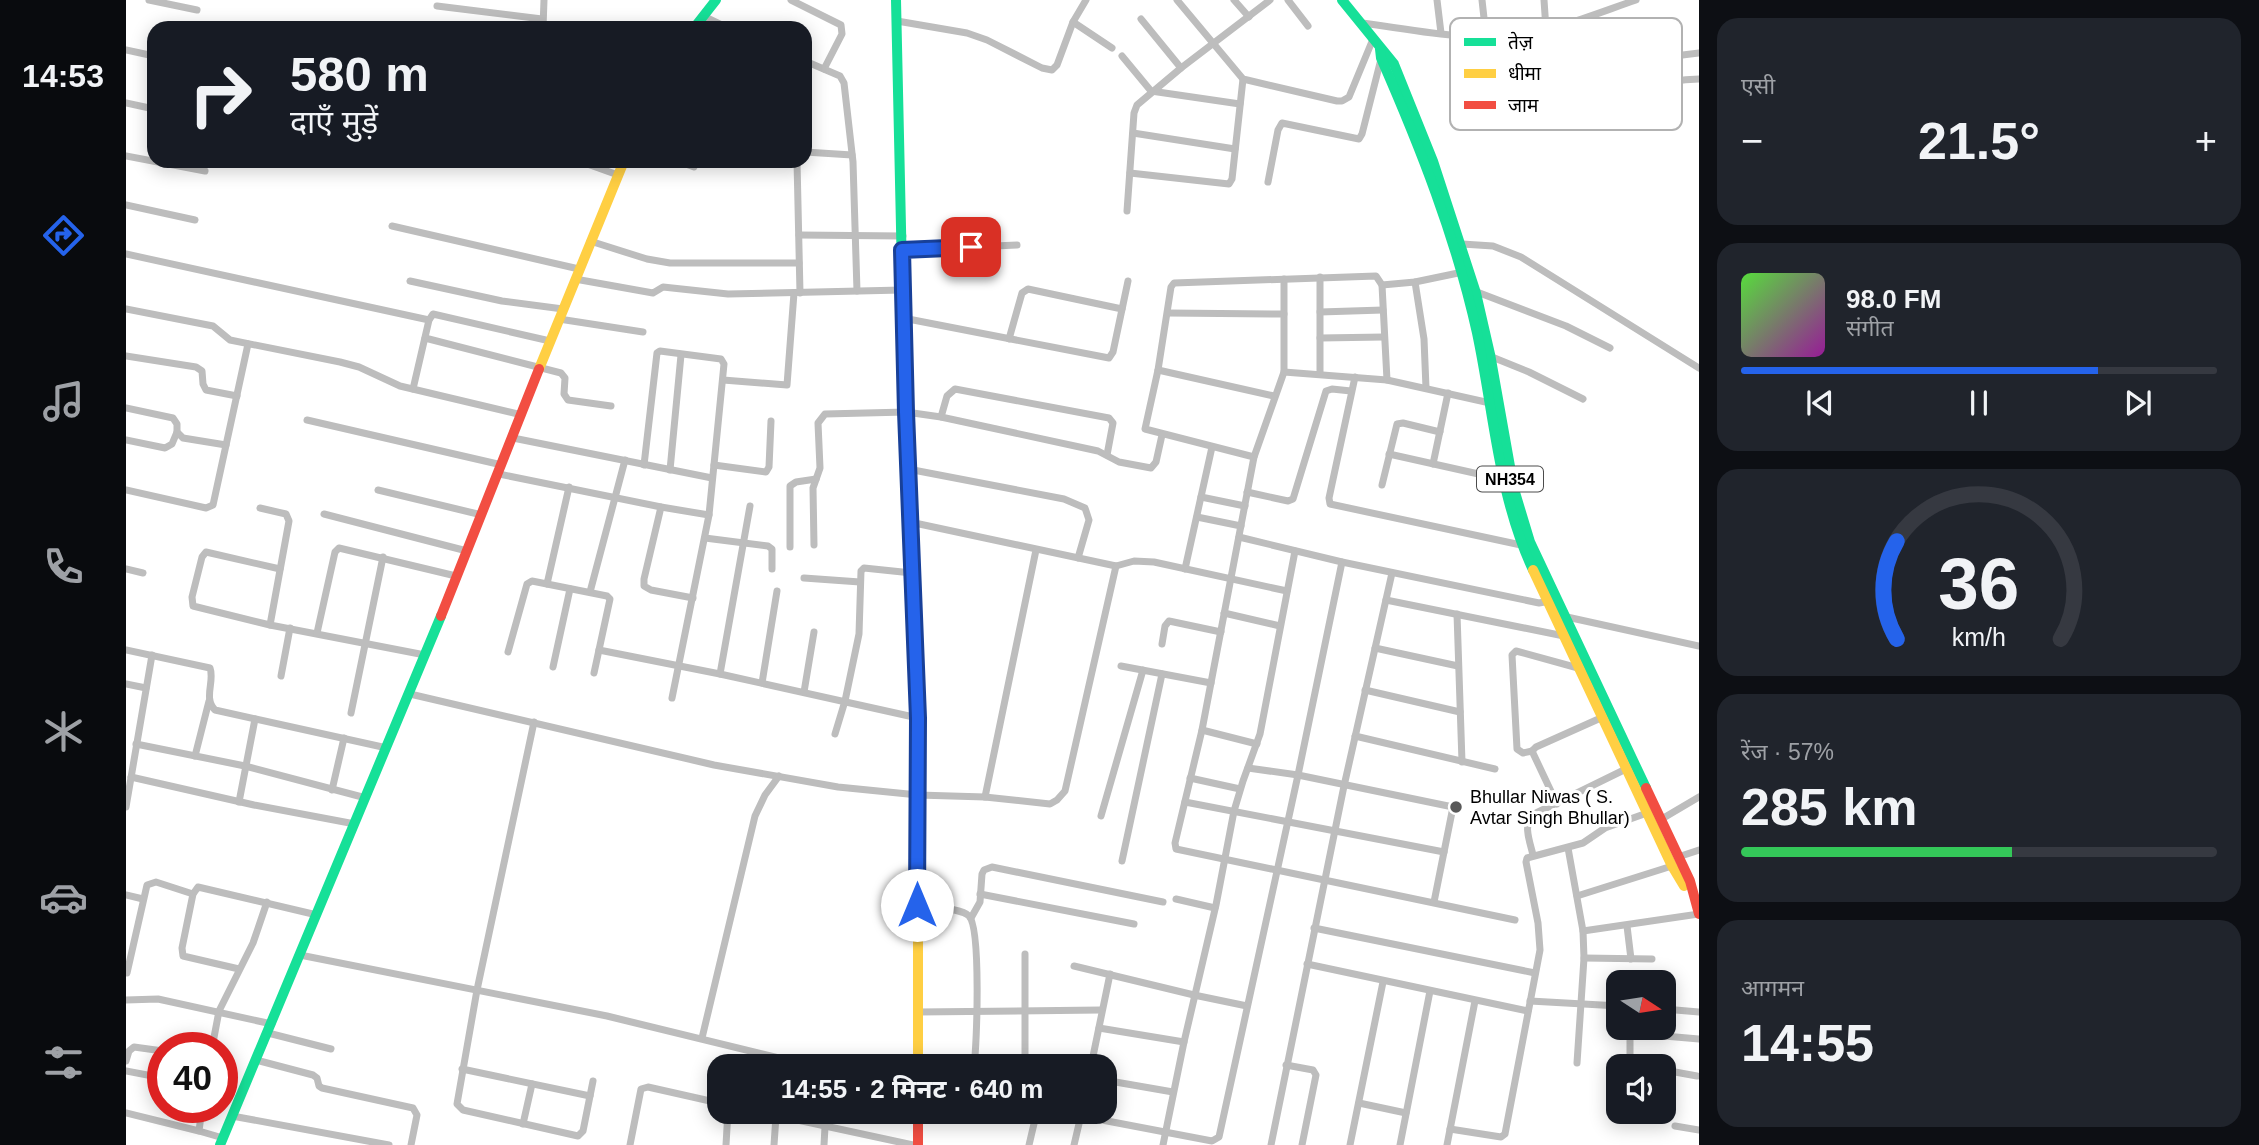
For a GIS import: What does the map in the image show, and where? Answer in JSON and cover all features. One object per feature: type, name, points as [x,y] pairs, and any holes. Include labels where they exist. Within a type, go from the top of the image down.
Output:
[{"type":"main road","points":[[699,21],[716,0]]},
{"type":"main road","points":[[896,0],[902,290],[918,718],[918,1054]]},
{"type":"main road","name":"NH354","points":[[1342,0],[1394,64],[1446,195],[1462,244],[1491,403],[1493,435],[1501,479],[1521,545],[1552,599],[1566,617],[1631,767],[1647,813],[1675,862],[1690,881],[1699,914]]},
{"type":"main road","name":"NH354","points":[[1376,42],[1466,271],[1477,292],[1499,399],[1502,434],[1517,508],[1565,636],[1603,717],[1660,820],[1675,862]]},
{"type":"main road","points":[[238,1103],[410,694],[621,168]]},
{"type":"main road","points":[[221,1141],[229,1123]]},
{"type":"main road","points":[[915,1145],[917,1124]]},
{"type":"street","points":[[149,0],[197,10]]},
{"type":"street","points":[[543,21],[544,0]]},
{"type":"street","points":[[791,0],[841,25],[842,34],[824,69]]},
{"type":"street","points":[[897,21],[967,33],[1052,70],[1057,65],[1073,22],[1086,0]]},
{"type":"street","points":[[1177,0],[1243,79],[1342,102],[1349,97],[1376,42]]},
{"type":"street","points":[[1234,0],[1249,17]]},
{"type":"street","points":[[1127,211],[1135,108],[1151,91],[1270,0]]},
{"type":"street","points":[[1288,0],[1308,26]]},
{"type":"street","points":[[1437,0],[1441,33]]},
{"type":"street","points":[[1482,0],[1484,18]]},
{"type":"street","points":[[1544,0],[1545,18]]},
{"type":"street","points":[[1577,18],[1636,0]]},
{"type":"street","points":[[437,6],[516,21]]},
{"type":"street","points":[[703,16],[713,21]]},
{"type":"street","points":[[1141,19],[1181,68]]},
{"type":"street","points":[[1073,22],[1112,48]]},
{"type":"street","points":[[1361,23],[1450,34]]},
{"type":"street","points":[[126,50],[147,54]]},
{"type":"street","points":[[1122,56],[1151,91],[1240,104]]},
{"type":"street","points":[[1268,182],[1278,130],[1282,123],[1359,139],[1381,58]]},
{"type":"street","points":[[812,64],[840,76],[845,83],[852,155],[857,291]]},
{"type":"street","points":[[1130,173],[1226,185],[1232,179],[1243,79]]},
{"type":"street","points":[[126,103],[147,108]]},
{"type":"street","points":[[1133,133],[1235,149]]},
{"type":"street","points":[[812,152],[852,155]]},
{"type":"street","points":[[126,156],[147,160]]},
{"type":"street","points":[[189,168],[205,171]]},
{"type":"street","points":[[598,168],[618,175]]},
{"type":"street","points":[[723,380],[787,385],[799,263],[797,168]]},
{"type":"street","points":[[126,205],[195,220]]},
{"type":"street","points":[[392,226],[653,293],[663,288],[728,293],[902,290]]},
{"type":"street","points":[[799,235],[902,236]]},
{"type":"street","points":[[590,241],[647,259],[670,263],[799,263]]},
{"type":"street","points":[[1462,244],[1493,246],[1521,257],[1699,368]]},
{"type":"street","points":[[902,250],[1017,245]]},
{"type":"street","points":[[126,254],[429,320]]},
{"type":"street","points":[[1382,285],[1415,282],[1466,271]]},
{"type":"street","points":[[1254,457],[1162,435],[1148,431],[1144,426],[1158,370],[1171,287],[1174,283],[1376,276],[1382,285],[1387,380]]},
{"type":"street","points":[[1320,374],[1321,277]]},
{"type":"street","points":[[1284,279],[1284,372],[1254,457],[1202,730],[1176,849],[1516,920]]},
{"type":"street","points":[[410,281],[489,298],[563,309]]},
{"type":"street","points":[[903,317],[1109,358],[1113,352],[1128,281]]},
{"type":"street","points":[[1415,282],[1424,339],[1426,388]]},
{"type":"street","points":[[1009,339],[1023,293],[1028,289],[1122,309]]},
{"type":"street","points":[[1477,292],[1552,320],[1610,348]]},
{"type":"street","points":[[126,309],[213,326],[227,340],[340,362],[359,367],[394,384],[522,415]]},
{"type":"street","points":[[1320,312],[1383,310]]},
{"type":"street","points":[[1167,313],[1284,314]]},
{"type":"street","points":[[413,389],[429,320],[433,314],[550,341]]},
{"type":"street","points":[[559,319],[643,332]]},
{"type":"street","points":[[1320,338],[1384,337]]},
{"type":"street","points":[[425,338],[498,358],[541,366],[563,374],[565,397],[568,400],[611,406]]},
{"type":"street","points":[[126,490],[210,508],[215,502],[248,344]]},
{"type":"street","points":[[644,465],[655,357],[660,351],[721,359],[724,364],[723,380],[709,514],[672,698]]},
{"type":"street","points":[[670,470],[681,355]]},
{"type":"street","points":[[126,356],[196,367],[202,371],[206,390],[237,396]]},
{"type":"street","points":[[1491,357],[1529,372],[1583,399]]},
{"type":"street","points":[[1158,370],[1274,396]]},
{"type":"street","points":[[1284,372],[1387,380],[1491,403]]},
{"type":"street","points":[[1355,377],[1329,498],[1330,504],[1521,545]]},
{"type":"street","points":[[1247,492],[1288,501],[1293,499],[1326,391],[1332,388],[1351,391]]},
{"type":"street","points":[[941,417],[950,391],[960,389],[1109,418],[1113,422],[1107,455]]},
{"type":"street","points":[[1433,464],[1448,393]]},
{"type":"street","points":[[126,408],[173,418],[177,424],[172,444],[164,448],[126,440]]},
{"type":"street","points":[[814,545],[813,492],[820,470],[817,423],[821,416],[906,412],[941,417],[1107,455],[1119,462],[1151,468],[1156,461],[1162,435]]},
{"type":"street","points":[[307,419],[569,487],[661,507],[709,514]]},
{"type":"street","points":[[714,465],[766,472],[769,467],[771,421]]},
{"type":"street","points":[[1382,485],[1399,423],[1440,432]]},
{"type":"street","points":[[177,432],[183,438],[226,445]]},
{"type":"street","points":[[513,438],[712,478]]},
{"type":"street","points":[[1185,569],[1212,447]]},
{"type":"street","points":[[1390,454],[1501,479]]},
{"type":"street","points":[[590,592],[625,460]]},
{"type":"street","points":[[908,470],[1064,499],[1085,508],[1089,520],[1078,558]]},
{"type":"street","points":[[790,547],[790,485],[816,479]]},
{"type":"street","points":[[547,584],[569,487]]},
{"type":"street","points":[[378,490],[482,515]]},
{"type":"street","points":[[1201,497],[1245,506]]},
{"type":"street","points":[[720,674],[750,506]]},
{"type":"street","points":[[661,507],[644,586],[651,590],[693,598]]},
{"type":"street","points":[[260,508],[286,514],[288,517],[270,625]]},
{"type":"street","points":[[324,514],[467,551]]},
{"type":"street","points":[[1197,517],[1241,526]]},
{"type":"street","points":[[910,522],[1116,566],[1146,561],[1287,591]]},
{"type":"street","points":[[1239,537],[1392,573],[1539,603],[1552,599]]},
{"type":"street","points":[[705,538],[770,547],[772,569]]},
{"type":"street","points":[[317,633],[336,549],[383,557],[456,576]]},
{"type":"street","points":[[985,797],[1036,550]]},
{"type":"street","points":[[1163,1145],[1226,859],[1234,811],[1257,744],[1295,551]]},
{"type":"street","points":[[280,569],[206,552],[202,557],[192,602],[196,608],[270,625],[425,655]]},
{"type":"street","points":[[351,713],[383,557]]},
{"type":"street","points":[[1117,1123],[1212,1142],[1219,1137],[1342,562]]},
{"type":"street","points":[[410,694],[715,765],[854,790],[985,797],[1050,804],[1065,792],[1116,566]]},
{"type":"street","points":[[835,734],[859,634],[861,571],[864,568],[912,573]]},
{"type":"street","points":[[126,569],[143,573]]},
{"type":"street","points":[[1271,1145],[1344,786],[1392,573]]},
{"type":"street","points":[[804,578],[860,582]]},
{"type":"street","points":[[508,652],[527,584],[532,581],[607,596],[611,602],[594,673]]},
{"type":"street","points":[[553,667],[570,589]]},
{"type":"street","points":[[762,683],[777,591]]},
{"type":"street","points":[[1386,600],[1565,636]]},
{"type":"street","points":[[1224,613],[1280,626]]},
{"type":"street","points":[[1457,614],[1462,762]]},
{"type":"street","points":[[1566,617],[1699,646]]},
{"type":"street","points":[[1162,644],[1166,623],[1169,621],[1220,632]]},
{"type":"street","points":[[281,676],[290,628]]},
{"type":"street","points":[[804,692],[814,632]]},
{"type":"street","points":[[1375,648],[1458,666]]},
{"type":"street","points":[[126,650],[210,668],[212,672],[209,700],[195,756]]},
{"type":"street","points":[[599,650],[918,718]]},
{"type":"street","points":[[1580,668],[1516,652],[1512,656],[1517,749],[1522,753],[1532,751],[1603,717]]},
{"type":"street","points":[[126,807],[152,655]]},
{"type":"street","points":[[1121,666],[1211,683]]},
{"type":"street","points":[[1101,816],[1143,670]]},
{"type":"street","points":[[1122,861],[1162,674]]},
{"type":"street","points":[[126,684],[146,688]]},
{"type":"street","points":[[1366,690],[1460,712]]},
{"type":"street","points":[[209,700],[215,710],[387,748]]},
{"type":"street","points":[[239,802],[255,719]]},
{"type":"street","points":[[534,722],[456,1099],[459,1108],[578,1136],[583,1131],[593,1081]]},
{"type":"street","points":[[1202,730],[1257,744]]},
{"type":"street","points":[[1355,736],[1495,769]]},
{"type":"street","points":[[332,789],[344,738]]},
{"type":"street","points":[[136,744],[245,766],[366,798]]},
{"type":"street","points":[[1532,751],[1557,804]]},
{"type":"street","points":[[1533,855],[1527,827],[1529,819],[1631,767]]},
{"type":"street","points":[[1248,768],[1298,775],[1453,807],[1434,902]]},
{"type":"street","points":[[702,1038],[755,816],[765,795],[779,776]]},
{"type":"street","points":[[131,777],[239,802],[355,824]]},
{"type":"street","points":[[1190,778],[1240,789]]},
{"type":"street","points":[[1660,820],[1699,797]]},
{"type":"street","points":[[1185,802],[1444,852]]},
{"type":"street","points":[[1450,1129],[1503,1136],[1540,950],[1526,862],[1533,855],[1583,843],[1614,824],[1647,813]]},
{"type":"street","points":[[1568,848],[1583,931],[1584,958],[1577,1063]]},
{"type":"street","points":[[1577,896],[1675,862],[1699,850]]},
{"type":"street","points":[[971,918],[978,906],[982,874],[984,870],[992,867],[1163,902]]},
{"type":"street","points":[[127,972],[129,945],[147,885],[152,882],[193,894]]},
{"type":"street","points":[[239,969],[183,956],[182,948],[193,894],[200,887],[317,915]]},
{"type":"street","points":[[980,894],[1134,924]]},
{"type":"street","points":[[126,895],[142,899]]},
{"type":"street","points":[[1176,899],[1215,908]]},
{"type":"street","points":[[215,1032],[219,1012],[257,933],[267,902]]},
{"type":"street","points":[[917,905],[964,912],[974,923],[977,1010],[975,1054]]},
{"type":"street","points":[[1583,931],[1699,914]]},
{"type":"street","points":[[1627,926],[1631,959]]},
{"type":"street","points":[[1314,928],[1535,974]]},
{"type":"street","points":[[1025,954],[1025,1054]]},
{"type":"street","points":[[300,955],[477,990],[765,1054]]},
{"type":"street","points":[[1584,958],[1652,959]]},
{"type":"street","points":[[1307,964],[1528,1011]]},
{"type":"street","points":[[1074,966],[1247,1006]]},
{"type":"street","points":[[1094,1054],[1110,974]]},
{"type":"street","points":[[1350,1145],[1383,982]]},
{"type":"street","points":[[1400,1145],[1430,991]]},
{"type":"street","points":[[126,1000],[158,999],[219,1012],[331,1049]]},
{"type":"street","points":[[1447,1145],[1475,1001]]},
{"type":"street","points":[[1530,1001],[1606,1005]]},
{"type":"street","points":[[918,1012],[1101,1010]]},
{"type":"street","points":[[1676,1010],[1699,1012]]},
{"type":"street","points":[[1099,1028],[1184,1042]]},
{"type":"street","points":[[1676,1036],[1699,1039]]},
{"type":"street","points":[[126,1061],[129,1051],[134,1047],[147,1049]]},
{"type":"street","points":[[257,1060],[313,1075],[320,1088],[413,1108],[417,1115],[411,1145]]},
{"type":"street","points":[[1286,1065],[1313,1070],[1316,1075],[1302,1145]]},
{"type":"street","points":[[462,1069],[590,1096]]},
{"type":"street","points":[[126,1071],[147,1075]]},
{"type":"street","points":[[1676,1072],[1697,1076]]},
{"type":"street","points":[[1117,1082],[1173,1092]]},
{"type":"street","points":[[523,1124],[532,1084]]},
{"type":"street","points":[[630,1145],[641,1089],[648,1087],[707,1100]]},
{"type":"street","points":[[1359,1103],[1406,1113]]},
{"type":"street","points":[[126,1113],[199,1131],[221,1141]]},
{"type":"street","points":[[238,1117],[346,1141],[389,1145]]},
{"type":"street","points":[[199,1131],[200,1123]]},
{"type":"street","points":[[726,1145],[727,1124]]},
{"type":"street","points":[[774,1145],[775,1124]]},
{"type":"street","points":[[815,1124],[871,1141],[915,1145]]},
{"type":"street","points":[[1029,1145],[1033,1124]]},
{"type":"street","points":[[1074,1145],[1079,1124]]},
{"type":"street","points":[[824,1145],[825,1126]]},
{"type":"street","points":[[1675,1126],[1699,1130]]},
{"type":"traffic: fast","points":[[700,21],[716,0]]},
{"type":"traffic: fast","points":[[896,0],[903,318],[919,759],[918,913]]},
{"type":"traffic: fast","points":[[1342,0],[1394,64],[1433,161],[1476,293],[1490,354],[1514,489],[1530,542],[1646,788]]},
{"type":"traffic: fast","points":[[1380,49],[1381,58],[1436,193],[1459,262],[1477,333],[1504,483],[1521,542],[1533,570]]},
{"type":"traffic: fast","points":[[220,1145],[441,616]]},
{"type":"traffic: slow","points":[[539,369],[621,168]]},
{"type":"traffic: slow","points":[[1533,570],[1672,866],[1684,886]]},
{"type":"traffic: slow","points":[[918,913],[918,1054]]},
{"type":"traffic: jam","points":[[441,616],[539,369]]},
{"type":"traffic: jam","points":[[1646,788],[1690,881],[1699,914]]},
{"type":"traffic: jam","points":[[918,1124],[918,1145]]},
{"type":"place","name":"Bhullar Niwas ( S. Avtar Singh Bhullar)","points":[[1456,807]]},
{"type":"route","points":[[917,905],[919,759],[902,250],[971,247]]}]
